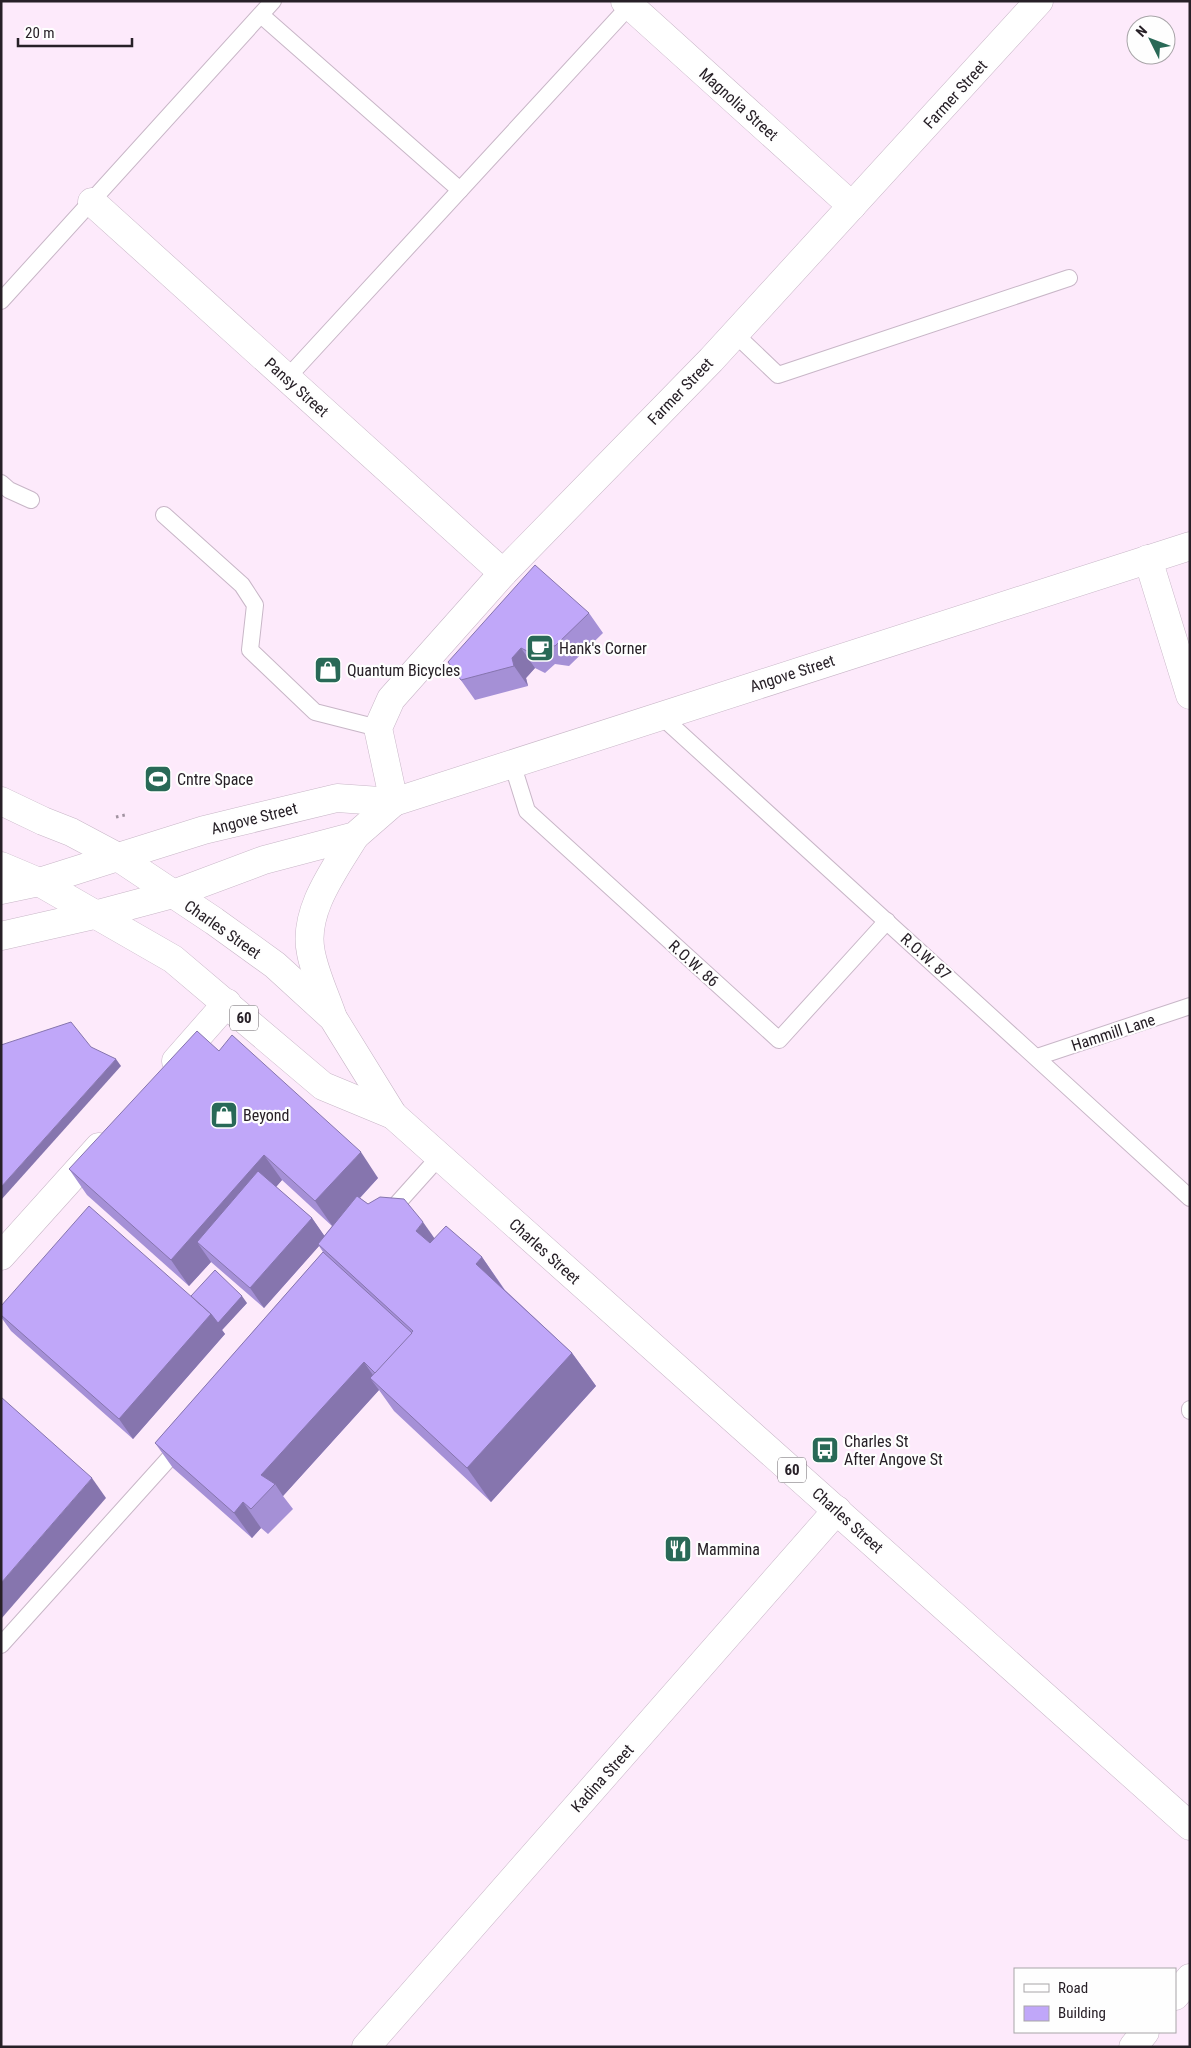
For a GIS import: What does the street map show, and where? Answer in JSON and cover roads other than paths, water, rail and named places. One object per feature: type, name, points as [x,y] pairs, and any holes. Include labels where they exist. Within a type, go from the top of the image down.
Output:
[{"type":"main road","name":"Farmer Street","points":[[378,728],[391,698],[503,574],[734,334],[1039,1]]},
{"type":"main road","name":"Magnolia Street","points":[[630,3],[852,206]]},
{"type":"main road","name":"Pansy Street","points":[[92,202],[503,574]]},
{"type":"main road","name":"Angove Street","points":[[1,936],[98,914],[173,894],[264,860],[354,836],[394,802],[1190,546]]},
{"type":"main road","points":[[1148,559],[1190,695]]},
{"type":"main road","points":[[378,728],[394,802]]},
{"type":"main road","name":"Angove Street","points":[[1,890],[39,882],[204,830],[337,798],[394,802]]},
{"type":"main road","name":"Charles Street","points":[[1,801],[71,832],[118,857],[275,965],[333,1018],[393,1116],[1190,1826]]},
{"type":"main road","points":[[333,1018],[310,952],[311,924],[327,882],[354,836]]},
{"type":"main road","name":"Charles Street","points":[[1,866],[39,882],[98,914],[173,959],[323,1086],[393,1116]]},
{"type":"main road","points":[[157,1082],[227,1003]]},
{"type":"main road","points":[[1,1256],[118,1126]]},
{"type":"main road","name":"Kadina Street","points":[[366,2047],[837,1510]]},
{"type":"main road","points":[[1176,1995],[1190,1978]]},
{"type":"main road","points":[[1133,2047],[1144,2033]]},
{"type":"lane","points":[[1,301],[273,1]]},
{"type":"lane","points":[[287,378],[630,3]]},
{"type":"lane","points":[[261,15],[460,190]]},
{"type":"lane","points":[[734,334],[778,375],[1069,278]]},
{"type":"lane","points":[[1,483],[9,490],[31,500]]},
{"type":"lane","points":[[164,515],[242,585],[255,605],[250,650],[315,712],[378,728]]},
{"type":"lane","name":"R.O.W. 87","points":[[660,715],[1190,1198]]},
{"type":"lane","name":"R.O.W. 86","points":[[512,763],[527,811],[779,1040],[887,920]]},
{"type":"lane","name":"Hammill Lane","points":[[1036,1057],[1190,1006]]},
{"type":"lane","points":[[380,1224],[439,1157]]},
{"type":"lane","points":[[1,1645],[194,1430]]},
{"type":"place","name":"Hank's Corner","points":[[540,648]]},
{"type":"place","name":"Quantum Bicycles","points":[[328,670]]},
{"type":"place","name":"Cntre Space","points":[[158,779]]},
{"type":"place","name":"Beyond","points":[[224,1115]]},
{"type":"place","name":"Charles St After Angove St","points":[[825,1450]]},
{"type":"place","name":"Mammina","points":[[678,1549]]}]
